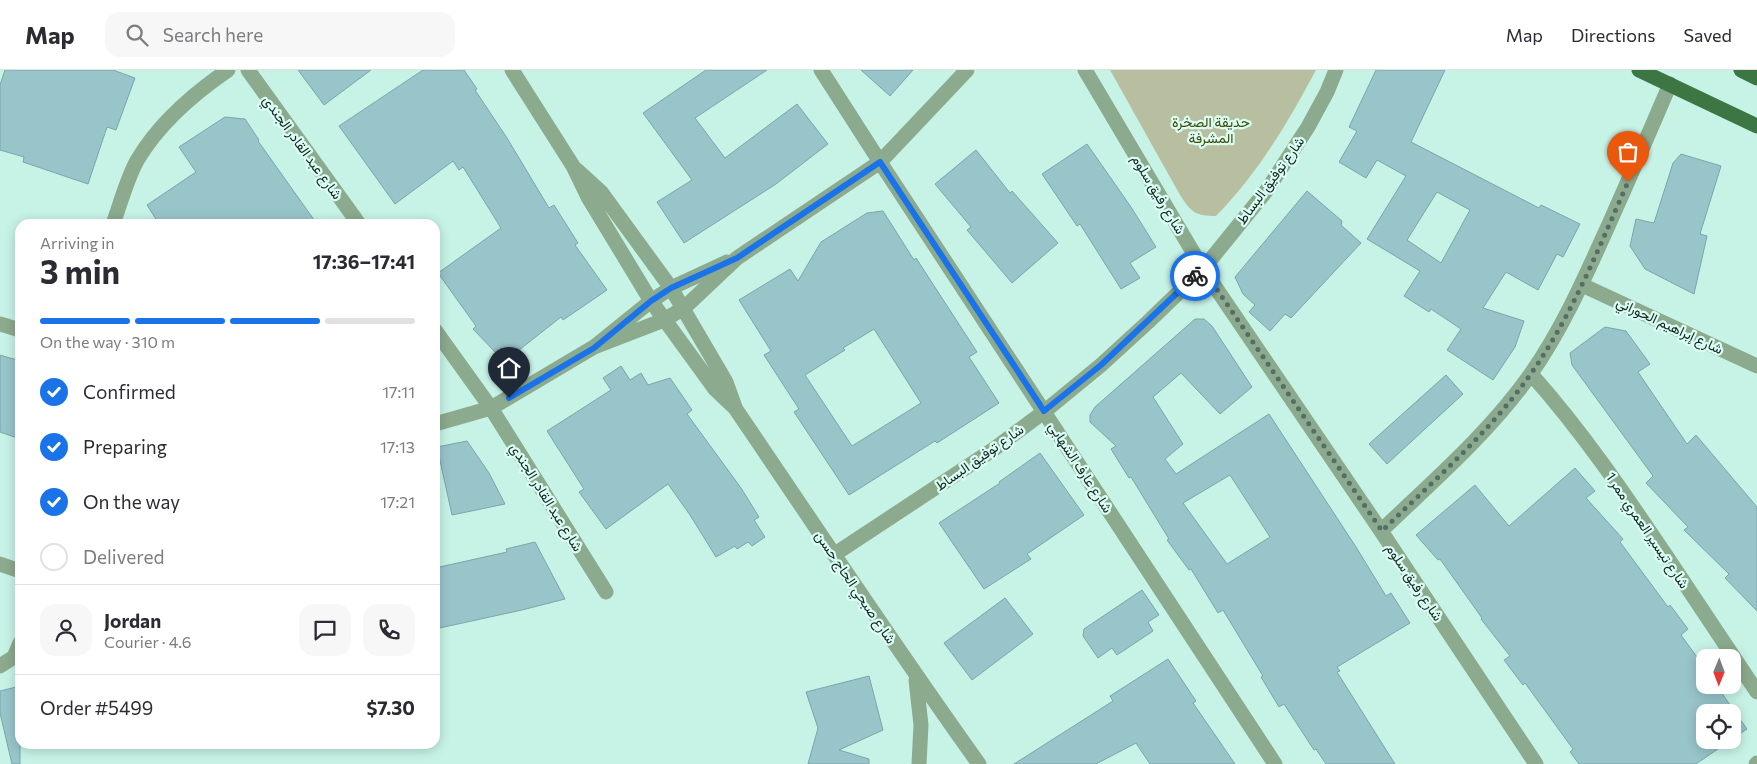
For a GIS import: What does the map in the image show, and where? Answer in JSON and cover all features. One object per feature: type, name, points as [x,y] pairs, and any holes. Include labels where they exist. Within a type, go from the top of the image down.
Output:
[{"type":"main road","points":[[1639,70],[1757,126]]},
{"type":"main road","points":[[1741,70],[1757,78]]},
{"type":"street","points":[[115,219],[137,160],[154,136],[201,88],[228,70]]},
{"type":"street","name":"شارع عبد القادر الجندي","points":[[248,70],[354,219]]},
{"type":"street","name":"شارع صبحي الحاج حسن","points":[[512,70],[573,166],[588,197],[651,301],[715,389],[735,408],[916,676],[979,764]]},
{"type":"street","name":"شارع عارف الشهابي","points":[[821,70],[1275,764]]},
{"type":"street","points":[[594,348],[651,301],[671,288],[737,258],[880,162],[967,70]]},
{"type":"street","name":"شارع رفيق سلوم","points":[[1085,70],[1203,269],[1382,531],[1536,764]]},
{"type":"street","name":"شارع توفيق البساط","points":[[835,554],[994,449],[1044,411],[1101,365],[1203,269],[1267,190],[1308,127],[1327,92],[1336,70]]},
{"type":"street","points":[[1382,531],[1460,456],[1499,414],[1530,374],[1582,285],[1670,84]]},
{"type":"street","name":"شارع صبحي الحاج حسن","points":[[573,166],[601,192],[671,288],[726,382],[735,408]]},
{"type":"street","points":[[440,423],[492,408],[594,348],[664,320],[684,308],[737,258]]},
{"type":"street","name":"شارع إبراهيم الحوراني","points":[[1582,285],[1757,366]]},
{"type":"street","points":[[0,324],[15,328]]},
{"type":"street","name":"شارع عبد القادر الجندي","points":[[440,337],[492,408],[606,592]]},
{"type":"street","name":"شارع تيسير العمري ممر 1","points":[[1530,374],[1562,409],[1595,452],[1757,692]]},
{"type":"street","points":[[0,564],[15,569]]},
{"type":"street","points":[[0,666],[15,655]]},
{"type":"street","points":[[916,676],[921,724],[919,764]]},
{"type":"green space","name":"حديقة الصخرة المشرفة","points":[[1110,70],[1316,70],[1271,147],[1245,183],[1216,216],[1198,214],[1184,201]]},
{"type":"building","points":[[5,70],[113,70],[135,78],[116,130],[107,127],[88,184],[23,162],[24,157],[0,150],[0,85]]},
{"type":"building","points":[[298,70],[371,70],[324,105]]},
{"type":"building","points":[[423,70],[464,70],[549,208],[554,205],[578,243],[575,245],[607,290],[563,320],[561,317],[514,354],[497,354],[473,329],[476,326],[440,276],[440,272],[501,228],[463,167],[459,170],[453,161],[395,204],[339,126]]},
{"type":"building","points":[[706,70],[767,70],[695,118],[725,158],[797,104],[828,144],[776,184],[684,243],[657,202],[692,180],[643,113]]},
{"type":"building","points":[[861,70],[913,70],[890,96]]},
{"type":"building","points":[[1376,70],[1445,70],[1411,142],[1539,208],[1541,205],[1580,224],[1563,257],[1557,254],[1538,290],[1506,272],[1483,308],[1524,321],[1515,347],[1493,380],[1447,350],[1461,329],[1431,309],[1429,312],[1404,296],[1420,271],[1367,239],[1406,176],[1377,160],[1366,178],[1339,162],[1357,131],[1349,127]],"holes":[[[1437,192],[1470,210],[1441,263],[1407,240]]]},
{"type":"building","points":[[225,117],[245,119],[258,141],[313,219],[156,219],[147,205],[196,172],[179,147]]},
{"type":"building","points":[[1087,144],[1156,247],[1130,263],[1140,278],[1121,289],[1080,224],[1077,226],[1042,174]]},
{"type":"building","points":[[976,150],[1010,193],[1012,191],[1058,243],[1012,283],[967,230],[971,227],[935,184]]},
{"type":"building","points":[[1681,154],[1721,166],[1700,234],[1707,236],[1694,294],[1645,269],[1630,246],[1636,219],[1654,223],[1673,163]]},
{"type":"building","points":[[1307,191],[1342,221],[1341,225],[1361,243],[1291,318],[1285,314],[1270,331],[1249,312],[1255,305],[1243,294],[1235,277]]},
{"type":"building","points":[[883,211],[914,260],[916,258],[977,352],[969,357],[999,403],[937,443],[935,441],[849,495],[794,412],[799,409],[764,355],[771,351],[739,300],[790,269],[798,281],[821,242],[867,213]],"holes":[[[874,329],[921,403],[852,446],[805,375]]]},
{"type":"building","points":[[1195,319],[1204,319],[1212,326],[1252,387],[1220,414],[1181,373],[1153,397],[1183,444],[1165,459],[1176,474],[1269,414],[1386,596],[1391,593],[1410,623],[1337,667],[1340,671],[1337,672],[1395,764],[1326,764],[1316,749],[1314,750],[1284,704],[1279,707],[1261,677],[1263,676],[1223,610],[1218,613],[1191,569],[1189,570],[1167,540],[1169,539],[1131,477],[1129,478],[1111,449],[1116,446],[1090,422],[1090,415],[1095,407]],"holes":[[[1230,475],[1270,537],[1227,564],[1183,503]]]},
{"type":"building","points":[[1605,327],[1626,331],[1650,364],[1638,372],[1687,444],[1696,435],[1757,507],[1757,611],[1725,578],[1729,574],[1684,530],[1688,527],[1646,483],[1653,476],[1572,365],[1570,353]]},
{"type":"building","points":[[0,355],[15,360],[15,437],[0,432]]},
{"type":"building","points":[[621,366],[630,380],[641,373],[648,385],[670,378],[692,410],[687,414],[741,488],[759,517],[754,520],[765,537],[752,546],[748,542],[737,549],[735,546],[716,557],[668,484],[606,529],[579,492],[584,489],[547,431],[611,390],[603,378]]},
{"type":"building","points":[[1446,375],[1463,394],[1387,464],[1369,444]]},
{"type":"building","points":[[467,441],[489,473],[505,504],[452,515],[440,461],[440,446]]},
{"type":"building","points":[[1040,453],[1084,515],[1027,554],[1031,559],[984,589],[939,523],[1000,483]]},
{"type":"building","points":[[1575,468],[1595,491],[1586,498],[1623,539],[1620,542],[1668,607],[1670,605],[1688,629],[1681,635],[1696,656],[1696,694],[1722,694],[1729,704],[1696,704],[1696,749],[1718,749],[1696,764],[1579,764],[1570,752],[1573,749],[1525,683],[1523,685],[1504,660],[1510,656],[1481,619],[1440,559],[1438,560],[1416,535],[1475,485],[1509,526]]},
{"type":"building","points":[[535,542],[565,599],[440,628],[440,567],[507,552],[506,549]]},
{"type":"building","points":[[1142,590],[1159,615],[1148,622],[1153,631],[1117,655],[1112,648],[1098,658],[1083,636],[1084,629]]},
{"type":"building","points":[[1005,598],[1033,634],[972,680],[944,643]]},
{"type":"building","points":[[1168,659],[1196,701],[1193,703],[1235,764],[1150,764],[1136,743],[1096,764],[1014,764],[1113,701],[1110,696]]},
{"type":"building","points":[[869,676],[883,730],[839,750],[869,759],[869,764],[808,764],[818,728],[806,692]]},
{"type":"building","points":[[15,687],[15,749],[20,749],[20,764],[12,764],[0,713],[0,691]]},
{"type":"building","points":[[1741,720],[1747,729],[1741,733]]},
{"type":"way so far","points":[[1195,276],[1203,269],[1382,531],[1460,456],[1499,414],[1530,374],[1582,285],[1628,182]]},
{"type":"route","points":[[509,398],[594,348],[651,301],[671,288],[737,258],[880,162],[1044,411],[1101,365],[1195,276]]}]
